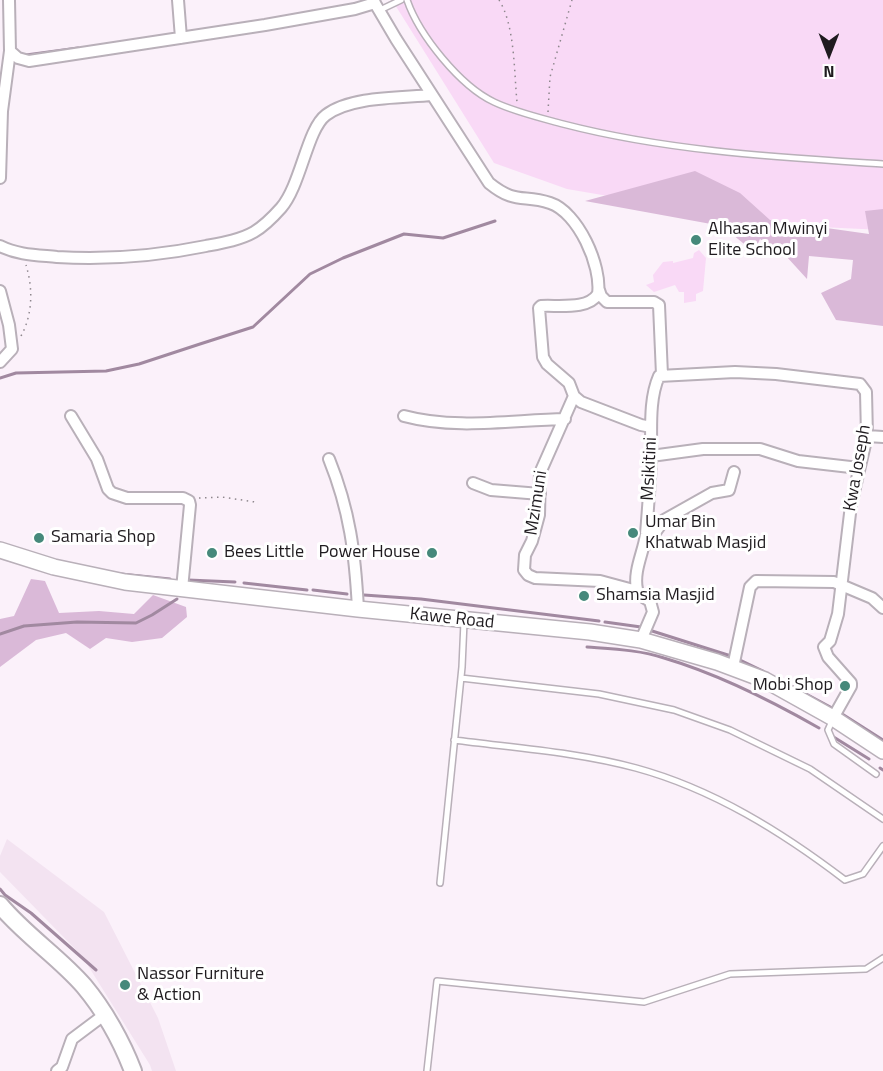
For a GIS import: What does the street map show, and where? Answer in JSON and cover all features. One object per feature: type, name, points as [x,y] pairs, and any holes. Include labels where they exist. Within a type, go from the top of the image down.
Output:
[{"type":"main road","name":"Kawe Road","points":[[0,550],[54,567],[102,578],[358,609],[590,632],[641,640],[733,667],[765,680],[833,718],[883,751]]},
{"type":"main road","points":[[0,905],[84,986],[104,1015],[133,1071]]},
{"type":"street","points":[[0,178],[2,111],[10,51],[9,0]]},
{"type":"street","points":[[178,0],[181,38]]},
{"type":"street","points":[[10,51],[18,58],[29,61],[376,5],[489,183],[502,194],[556,205],[570,219],[586,239],[592,253],[599,290],[607,302],[654,302],[658,305],[662,375],[659,376],[656,385],[651,427],[581,402],[574,396],[569,383],[547,364],[543,357],[538,311],[541,306],[586,304],[596,298],[599,290]]},
{"type":"street","points":[[0,246],[23,254],[83,259],[130,257],[228,242],[253,232],[270,220],[283,206],[294,185],[315,128],[331,111],[355,103],[432,96]]},
{"type":"street","points":[[0,291],[9,325],[12,349],[0,362]]},
{"type":"street","name":"Kwa Joseph","points":[[662,375],[735,372],[776,374],[860,384],[866,392],[867,436],[851,505],[836,624],[830,641],[824,647],[828,657],[850,680],[851,686],[833,718]]},
{"type":"street","name":"Mzimuni","points":[[574,396],[542,467],[537,524],[524,563],[524,570],[535,578],[611,582],[637,591]]},
{"type":"street","points":[[71,416],[97,459],[108,489],[115,495],[127,498],[183,498],[189,501],[182,589]]},
{"type":"street","points":[[404,416],[432,421],[468,423],[565,419]]},
{"type":"street","name":"Msikitini","points":[[637,591],[638,568],[644,548],[651,427]]},
{"type":"street","points":[[867,436],[883,436]]},
{"type":"street","points":[[651,456],[702,449],[754,449],[766,450],[798,461],[859,468]]},
{"type":"street","points":[[329,459],[345,503],[352,533],[358,609]]},
{"type":"street","name":"Msikitini","points":[[644,548],[664,520],[712,493],[729,490],[734,472]]},
{"type":"street","points":[[473,483],[491,490],[540,494]]},
{"type":"street","points":[[733,667],[752,583],[756,581],[816,580],[842,584],[872,598],[883,608]]},
{"type":"street","points":[[637,591],[650,601],[653,608],[652,616],[641,640]]},
{"type":"street","points":[[57,1071],[62,1067],[72,1040],[104,1015]]},
{"type":"lane","points":[[376,5],[401,0]]},
{"type":"lane","points":[[407,0],[417,23],[441,57],[483,96],[495,103],[616,136],[768,157],[883,164]]},
{"type":"lane","points":[[440,883],[461,678],[464,620]]},
{"type":"lane","points":[[461,678],[599,694],[674,710],[730,730],[810,769],[883,819]]},
{"type":"lane","points":[[833,718],[828,730],[834,744],[876,774]]},
{"type":"lane","points":[[454,740],[591,758],[681,783],[741,811],[809,852],[845,880],[863,874],[883,846]]},
{"type":"lane","points":[[427,1071],[437,981],[644,1002],[730,974],[866,969],[883,958]]},
{"type":"path","points":[[499,0],[505,13],[513,51],[518,110]]},
{"type":"path","points":[[547,119],[550,77],[572,0]]},
{"type":"path","points":[[12,349],[23,333],[31,302],[30,277],[23,254]]},
{"type":"path","points":[[189,501],[202,496],[255,502]]},
{"type":"shaded area","points":[[392,0],[883,0],[883,230],[778,225],[567,189],[494,163]]},
{"type":"shaded area","points":[[695,171],[740,193],[770,220],[869,234],[865,211],[883,209],[883,326],[836,320],[821,293],[851,279],[853,260],[809,256],[807,279],[786,256],[760,239],[754,252],[722,226],[585,201]]},
{"type":"shaded area","points":[[699,250],[706,258],[703,291],[696,294],[696,301],[684,303],[684,292],[679,292],[675,285],[654,292],[646,285],[654,282],[653,275],[663,262],[673,261],[673,263],[693,258],[694,253]]},
{"type":"shaded area","points":[[31,579],[45,581],[59,613],[99,611],[134,614],[153,595],[186,607],[187,617],[162,638],[132,642],[106,638],[90,649],[66,633],[36,640],[0,667],[0,619],[14,616]]},
{"type":"shaded area","points":[[7,839],[104,912],[158,1018],[176,1071],[152,1071],[82,956],[0,872],[0,856]]},
{"type":"waterway","points":[[26,55],[78,48]]},
{"type":"waterway","points":[[0,378],[16,373],[106,371],[139,364],[253,327],[310,274],[343,258],[404,234],[443,238],[495,221]]},
{"type":"waterway","points":[[121,574],[170,579]]},
{"type":"waterway","points":[[188,580],[235,582]]},
{"type":"waterway","points":[[244,583],[307,590]]},
{"type":"waterway","points":[[313,590],[347,594]]},
{"type":"waterway","points":[[364,595],[421,599],[599,621]]},
{"type":"waterway","points":[[0,634],[24,626],[77,622],[136,623],[177,599]]},
{"type":"waterway","points":[[605,622],[641,627]]},
{"type":"waterway","points":[[649,630],[731,656]]},
{"type":"waterway","points":[[587,647],[646,653],[684,664],[743,689],[819,728]]},
{"type":"waterway","points":[[740,660],[763,671]]},
{"type":"waterway","points":[[782,681],[834,709]]},
{"type":"waterway","points":[[839,712],[883,740]]},
{"type":"waterway","points":[[832,736],[869,759]]},
{"type":"waterway","points":[[0,889],[96,970]]},
{"type":"place","name":"Alhasan Mwinyi Elite School","points":[[696,240]]},
{"type":"place","name":"Umar Bin Khatwab Masjid","points":[[633,533]]},
{"type":"place","name":"Samaria Shop","points":[[39,538]]},
{"type":"place","name":"Bees Little","points":[[212,553]]},
{"type":"place","name":"Power House","points":[[432,553]]},
{"type":"place","name":"Shamsia Masjid","points":[[584,596]]},
{"type":"place","name":"Mobi Shop","points":[[845,686]]},
{"type":"place","name":"Nassor Furniture & Action","points":[[125,985]]}]
